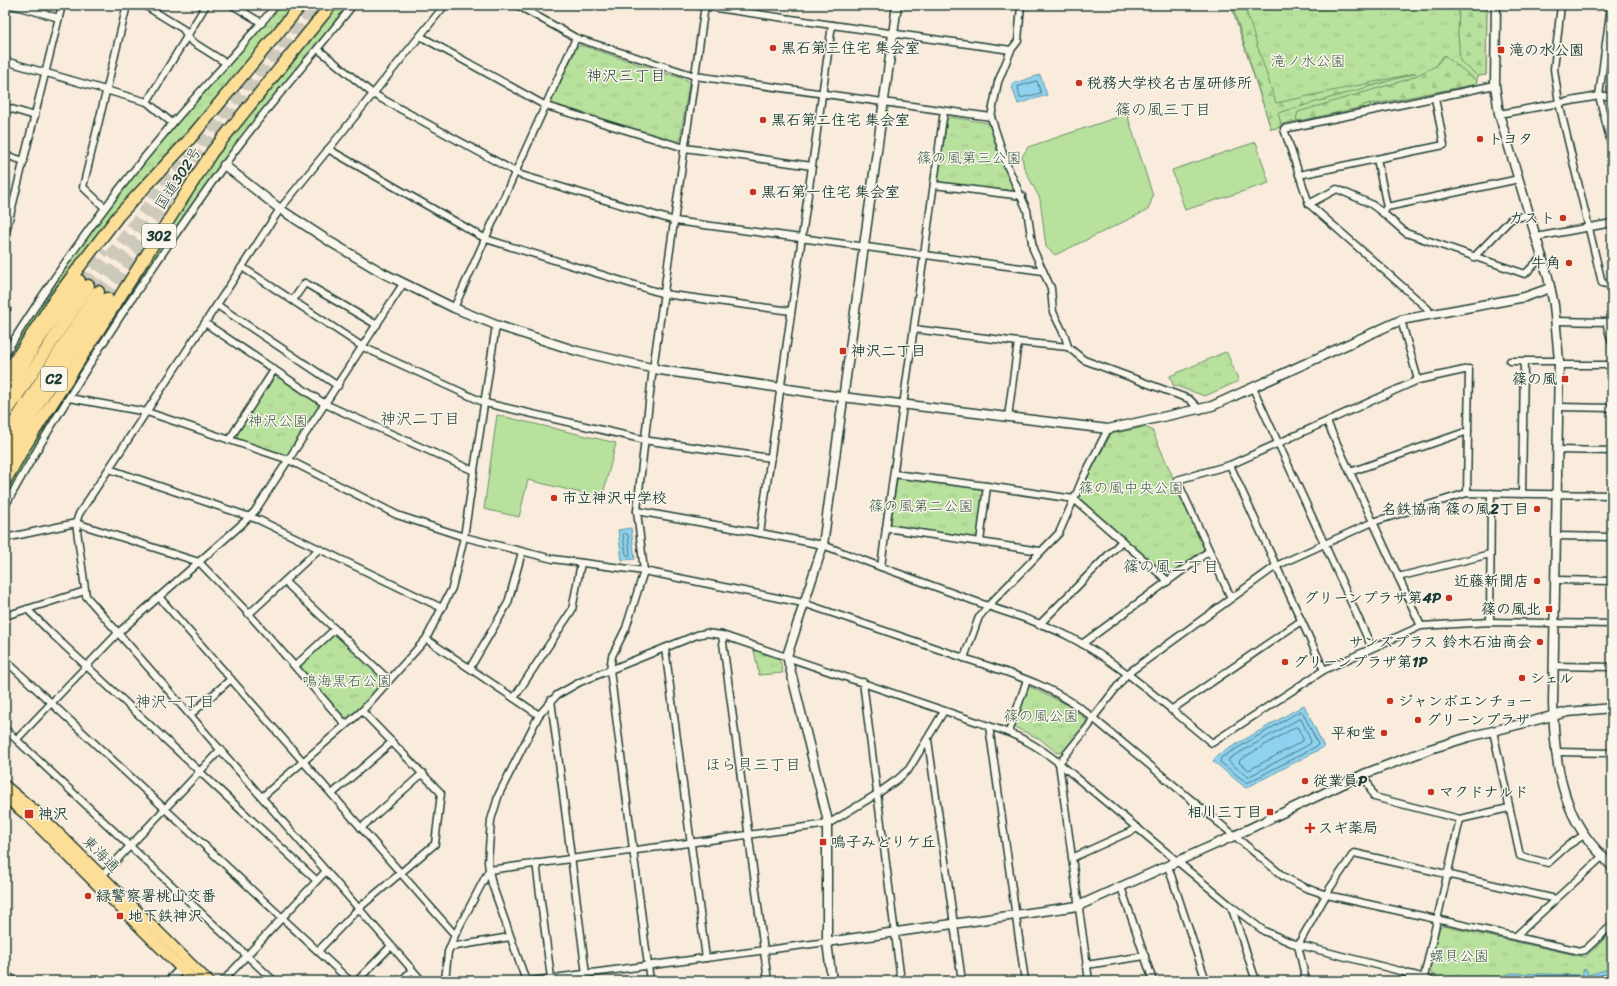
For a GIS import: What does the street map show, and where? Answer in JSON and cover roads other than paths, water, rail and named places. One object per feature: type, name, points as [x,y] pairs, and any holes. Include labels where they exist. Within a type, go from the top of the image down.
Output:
[{"type":"highway","name":"国道302号","points":[[5,376],[55,299],[119,215],[188,141],[301,5]]},
{"type":"highway","name":"国道302号","points":[[5,481],[23,449],[212,152],[331,5]]},
{"type":"highway","name":"C2","points":[[5,395],[36,343],[83,283],[5,414]]},
{"type":"highway","name":"C2","points":[[5,438],[102,296],[5,460]]},
{"type":"main road","name":"東海通","points":[[5,786],[40,815],[98,879]]},
{"type":"main road","name":"東海通","points":[[5,797],[98,879],[185,965],[208,981]]},
{"type":"main road","name":"東海通","points":[[185,965],[194,981]]},
{"type":"street","points":[[12,5],[59,18]]},
{"type":"street","points":[[5,236],[8,212],[24,160],[62,5]]},
{"type":"street","points":[[104,207],[83,187],[127,5]]},
{"type":"street","points":[[144,5],[183,29],[191,41],[226,63]]},
{"type":"street","points":[[147,102],[206,5]]},
{"type":"street","points":[[232,5],[262,23]]},
{"type":"street","points":[[5,354],[28,317],[104,207],[172,124],[262,23],[276,5]]},
{"type":"street","points":[[5,506],[69,398],[142,282],[224,165],[353,5]]},
{"type":"street","points":[[422,981],[86,596],[76,523],[79,514],[280,208],[445,5]]},
{"type":"street","points":[[517,5],[576,38],[695,76],[991,117]]},
{"type":"street","points":[[696,5],[1011,50]]},
{"type":"street","points":[[832,981],[827,942],[828,824],[787,656],[823,545],[842,397],[897,5]]},
{"type":"street","points":[[1021,5],[1018,41],[1011,50],[998,82],[991,117],[1000,149],[1028,210],[1033,249],[1051,288],[1054,312],[1068,347],[1084,360],[1189,399],[1200,410]]},
{"type":"street","points":[[1496,5],[1495,85],[1499,114],[1542,256],[1550,288],[1559,363],[1556,623],[1554,666],[1555,752],[1567,799],[1575,819],[1584,835],[1612,867]]},
{"type":"street","points":[[1561,5],[1554,69],[1560,102],[1602,283],[1612,285]]},
{"type":"street","points":[[1611,5],[1599,96],[1612,147]]},
{"type":"street","points":[[650,981],[610,670],[612,656],[626,628],[644,571],[637,512],[653,369],[705,6]]},
{"type":"street","points":[[760,533],[832,25]]},
{"type":"street","points":[[420,36],[546,106],[685,148],[812,166]]},
{"type":"street","points":[[454,308],[576,38]]},
{"type":"street","points":[[318,49],[374,94],[515,173],[675,222],[1043,271]]},
{"type":"street","points":[[5,61],[147,102],[172,124]]},
{"type":"street","points":[[1430,314],[1428,309],[1309,204],[1284,129],[1495,85]]},
{"type":"street","points":[[1499,114],[1560,102],[1599,96],[1612,96]]},
{"type":"street","points":[[1299,175],[1444,145],[1435,98]]},
{"type":"street","points":[[5,107],[35,116]]},
{"type":"street","points":[[881,567],[944,111]]},
{"type":"street","points":[[328,149],[486,239],[664,294],[791,312]]},
{"type":"street","points":[[5,155],[24,160]]},
{"type":"street","points":[[1376,159],[1387,207],[1384,213]]},
{"type":"street","points":[[224,165],[280,208],[332,243],[403,284],[454,308],[496,325],[577,351],[653,369],[842,397],[1108,429],[1200,410],[1253,388],[1401,320],[1525,297],[1550,288]]},
{"type":"street","points":[[1387,207],[1519,180]]},
{"type":"street","points":[[934,185],[1022,196]]},
{"type":"street","points":[[1309,204],[1337,189],[1371,204],[1384,213],[1406,233],[1525,274],[1542,256]]},
{"type":"street","points":[[1474,257],[1511,219],[1529,215]]},
{"type":"street","points":[[1536,237],[1612,223]]},
{"type":"street","points":[[242,267],[363,347],[485,403],[645,440],[771,458]]},
{"type":"street","points":[[293,300],[305,283],[377,325]]},
{"type":"street","points":[[17,740],[118,633],[250,517],[338,386],[403,284]]},
{"type":"street","points":[[217,305],[338,386]]},
{"type":"street","points":[[1401,320],[1418,380]]},
{"type":"street","points":[[1555,321],[1606,322],[1612,343]]},
{"type":"street","points":[[205,323],[325,404],[474,471]]},
{"type":"street","points":[[262,797],[345,724],[362,711],[426,638],[452,588],[464,537],[496,325]]},
{"type":"street","points":[[914,329],[1068,347]]},
{"type":"street","points":[[1008,417],[1018,342]]},
{"type":"street","points":[[1510,361],[1612,365]]},
{"type":"street","points":[[1522,494],[1524,361]]},
{"type":"street","points":[[1231,598],[1177,480],[1230,465],[1418,380],[1469,369],[1467,493]]},
{"type":"street","points":[[229,440],[274,370]]},
{"type":"street","points":[[1253,388],[1372,648]]},
{"type":"street","points":[[69,398],[147,412],[289,460],[397,515],[464,537],[522,552],[581,563],[644,571],[803,604],[1028,680],[1059,694],[1093,718],[1236,835],[1284,877],[1306,888],[1326,895],[1580,951],[1585,950],[1612,925]]},
{"type":"street","points":[[1559,407],[1612,408]]},
{"type":"street","points":[[1327,422],[1420,626]]},
{"type":"street","points":[[964,658],[979,617],[1040,551],[1059,533],[1083,478],[1108,429]]},
{"type":"street","points":[[1350,472],[1468,431]]},
{"type":"street","points":[[1557,450],[1612,451]]},
{"type":"street","points":[[1230,465],[1324,670]]},
{"type":"street","points":[[109,469],[250,517],[442,608]]},
{"type":"street","points":[[894,474],[1074,499],[1168,581]]},
{"type":"street","points":[[980,542],[988,486]]},
{"type":"street","points":[[1089,981],[1059,763],[1089,726],[1093,718],[1127,674],[1276,566],[1373,522],[1467,493],[1612,495]]},
{"type":"street","points":[[1490,622],[1491,494]]},
{"type":"street","points":[[637,512],[823,545],[1067,635],[1127,674],[1212,743],[1324,670],[1420,626],[1490,622],[1612,624]]},
{"type":"street","points":[[5,538],[76,523],[199,562],[249,614],[345,724]]},
{"type":"street","points":[[886,528],[1040,551]]},
{"type":"street","points":[[1556,536],[1612,537]]},
{"type":"street","points":[[1039,625],[1122,541]]},
{"type":"street","points":[[249,614],[319,549]]},
{"type":"street","points":[[1082,644],[1209,551]]},
{"type":"street","points":[[470,668],[508,603],[522,552]]},
{"type":"street","points":[[1398,577],[1490,554]]},
{"type":"street","points":[[514,698],[572,610],[581,563]]},
{"type":"street","points":[[1556,580],[1612,581]]},
{"type":"street","points":[[284,582],[389,680]]},
{"type":"street","points":[[5,616],[85,590]]},
{"type":"street","points":[[159,597],[455,935]]},
{"type":"street","points":[[27,609],[38,621],[316,880]]},
{"type":"street","points":[[1171,710],[1301,621]]},
{"type":"street","points":[[295,666],[335,629]]},
{"type":"street","points":[[526,981],[489,870],[488,862],[491,820],[499,794],[540,715],[551,700],[563,690],[697,635],[706,633],[722,635],[787,656],[1009,732],[1036,745],[1179,861],[1231,906],[1264,931],[1298,945],[1400,971],[1414,979]]},
{"type":"street","points":[[722,635],[768,981]]},
{"type":"street","points":[[426,638],[540,715]]},
{"type":"street","points":[[665,648],[706,958]]},
{"type":"street","points":[[5,660],[281,919],[350,981]]},
{"type":"street","points":[[1554,666],[1612,668]]},
{"type":"street","points":[[190,715],[231,679]]},
{"type":"street","points":[[1009,732],[1028,680]]},
{"type":"street","points":[[863,682],[901,981]]},
{"type":"street","points":[[551,700],[586,974]]},
{"type":"street","points":[[531,981],[648,967],[1078,906],[1236,835],[1364,774],[1430,749],[1568,712],[1612,708]]},
{"type":"street","points":[[318,951],[359,908],[402,874],[435,844],[441,793],[362,711]]},
{"type":"street","points":[[489,870],[634,849],[828,824],[890,786],[909,769],[928,740],[944,711]]},
{"type":"street","points":[[989,726],[1025,981]]},
{"type":"street","points":[[5,729],[274,981]]},
{"type":"street","points":[[1493,731],[1520,856],[1548,862],[1567,846],[1584,835]]},
{"type":"street","points":[[928,740],[962,981]]},
{"type":"street","points":[[332,794],[392,742]]},
{"type":"street","points":[[98,879],[221,749]]},
{"type":"street","points":[[1555,752],[1612,753]]},
{"type":"street","points":[[361,828],[423,773]]},
{"type":"street","points":[[1364,774],[1374,797],[1460,819],[1509,808]]},
{"type":"street","points":[[1424,977],[1460,819]]},
{"type":"street","points":[[1072,858],[1138,828]]},
{"type":"street","points":[[1306,981],[1298,945],[1326,895],[1354,853],[1556,899]]},
{"type":"street","points":[[1516,936],[1603,856]]},
{"type":"street","points":[[536,863],[550,978]]},
{"type":"street","points":[[1168,866],[1206,981]]},
{"type":"street","points":[[445,981],[446,960],[450,947],[489,870]]},
{"type":"street","points":[[223,981],[326,871]]},
{"type":"street","points":[[1122,887],[1153,981]]},
{"type":"street","points":[[1231,906],[1256,981]]},
{"type":"street","points":[[450,947],[510,936]]},
{"type":"street","points":[[357,981],[391,946]]},
{"type":"street","points":[[1086,965],[1145,956]]},
{"type":"street","points":[[169,981],[185,965]]},
{"type":"street","points":[[402,981],[412,970]]},
{"type":"street","points":[[5,973],[14,981]]},
{"type":"street","points":[[1404,981],[1424,977],[1432,981]]},
{"type":"water","points":[[1040,75],[1047,95],[1018,104],[1011,84]]},
{"type":"water","points":[[631,528],[635,559],[622,560],[618,530]]},
{"type":"water","points":[[1304,705],[1324,747],[1246,788],[1213,761],[1218,755]]},
{"type":"water","points":[[1612,968],[1612,981],[1503,981],[1506,975],[1511,973],[1583,975],[1583,970],[1586,969],[1588,975]]},
{"type":"tunnel","points":[[88,286],[171,176],[309,5]]},
{"type":"tunnel","points":[[98,292],[180,182],[323,5]]},
{"type":"tunnel","points":[[107,299],[153,230]]},
{"type":"tunnel","points":[[79,281],[105,250]]},
{"type":"place","name":"黒石第三住宅 集会室","points":[[773,48]]},
{"type":"place","name":"滝の水公園","points":[[1501,50]]},
{"type":"place","name":"税務大学校名古屋研修所","points":[[1079,83]]},
{"type":"place","name":"黒石第二住宅 集会室","points":[[763,120]]},
{"type":"place","name":"トヨタ","points":[[1480,139]]},
{"type":"place","name":"黒石第一住宅 集会室","points":[[753,192]]},
{"type":"place","name":"ガスト","points":[[1563,218]]},
{"type":"place","name":"牛角","points":[[1569,263]]},
{"type":"place","name":"神沢二丁目","points":[[843,351]]},
{"type":"place","name":"篠の風","points":[[1565,379]]},
{"type":"place","name":"市立神沢中学校","points":[[554,498]]},
{"type":"place","name":"名鉄協商 篠の風2丁目","points":[[1537,509]]},
{"type":"place","name":"近藤新聞店","points":[[1537,581]]},
{"type":"place","name":"グリーンプラザ第4P","points":[[1449,598]]},
{"type":"place","name":"篠の風北","points":[[1549,609]]},
{"type":"place","name":"サンズプラス 鈴木石油商会","points":[[1540,642]]},
{"type":"place","name":"グリーンプラザ第1P","points":[[1285,662]]},
{"type":"place","name":"シェル","points":[[1522,678]]},
{"type":"place","name":"ジャンボエンチョー","points":[[1390,701]]},
{"type":"place","name":"グリーンプラザ","points":[[1418,720]]},
{"type":"place","name":"平和堂","points":[[1384,733]]},
{"type":"place","name":"従業員P","points":[[1305,781]]},
{"type":"place","name":"マクドナルド","points":[[1431,792]]},
{"type":"place","name":"相川三丁目","points":[[1270,812]]},
{"type":"place","name":"神沢","points":[[29,814]]},
{"type":"place","name":"スギ薬局","points":[[1310,828]]},
{"type":"place","name":"鳴子みどりケ丘","points":[[823,842]]},
{"type":"place","name":"緑警察署桃山交番","points":[[88,896]]},
{"type":"place","name":"地下鉄神沢","points":[[120,916]]},
{"type":"district","name":"神沢三丁目","points":[[626,75]]},
{"type":"district","name":"篠の風三丁目","points":[[1163,109]]},
{"type":"district","name":"神沢二丁目","points":[[420,418]]},
{"type":"district","name":"篠の風二丁目","points":[[1171,566]]},
{"type":"district","name":"神沢一丁目","points":[[175,701]]},
{"type":"district","name":"ほら貝三丁目","points":[[753,764]]},
{"type":"park label","name":"滝ノ水公園","points":[[1308,61]]},
{"type":"park label","name":"篠の風第三公園","points":[[969,158]]},
{"type":"park label","name":"神沢公園","points":[[278,421]]},
{"type":"park label","name":"篠の風中央公園","points":[[1131,488]]},
{"type":"park label","name":"篠の風第二公園","points":[[921,506]]},
{"type":"park label","name":"鳴海黒石公園","points":[[347,681]]},
{"type":"park label","name":"篠の風公園","points":[[1041,716]]},
{"type":"park label","name":"螺貝公園","points":[[1459,956]]}]
